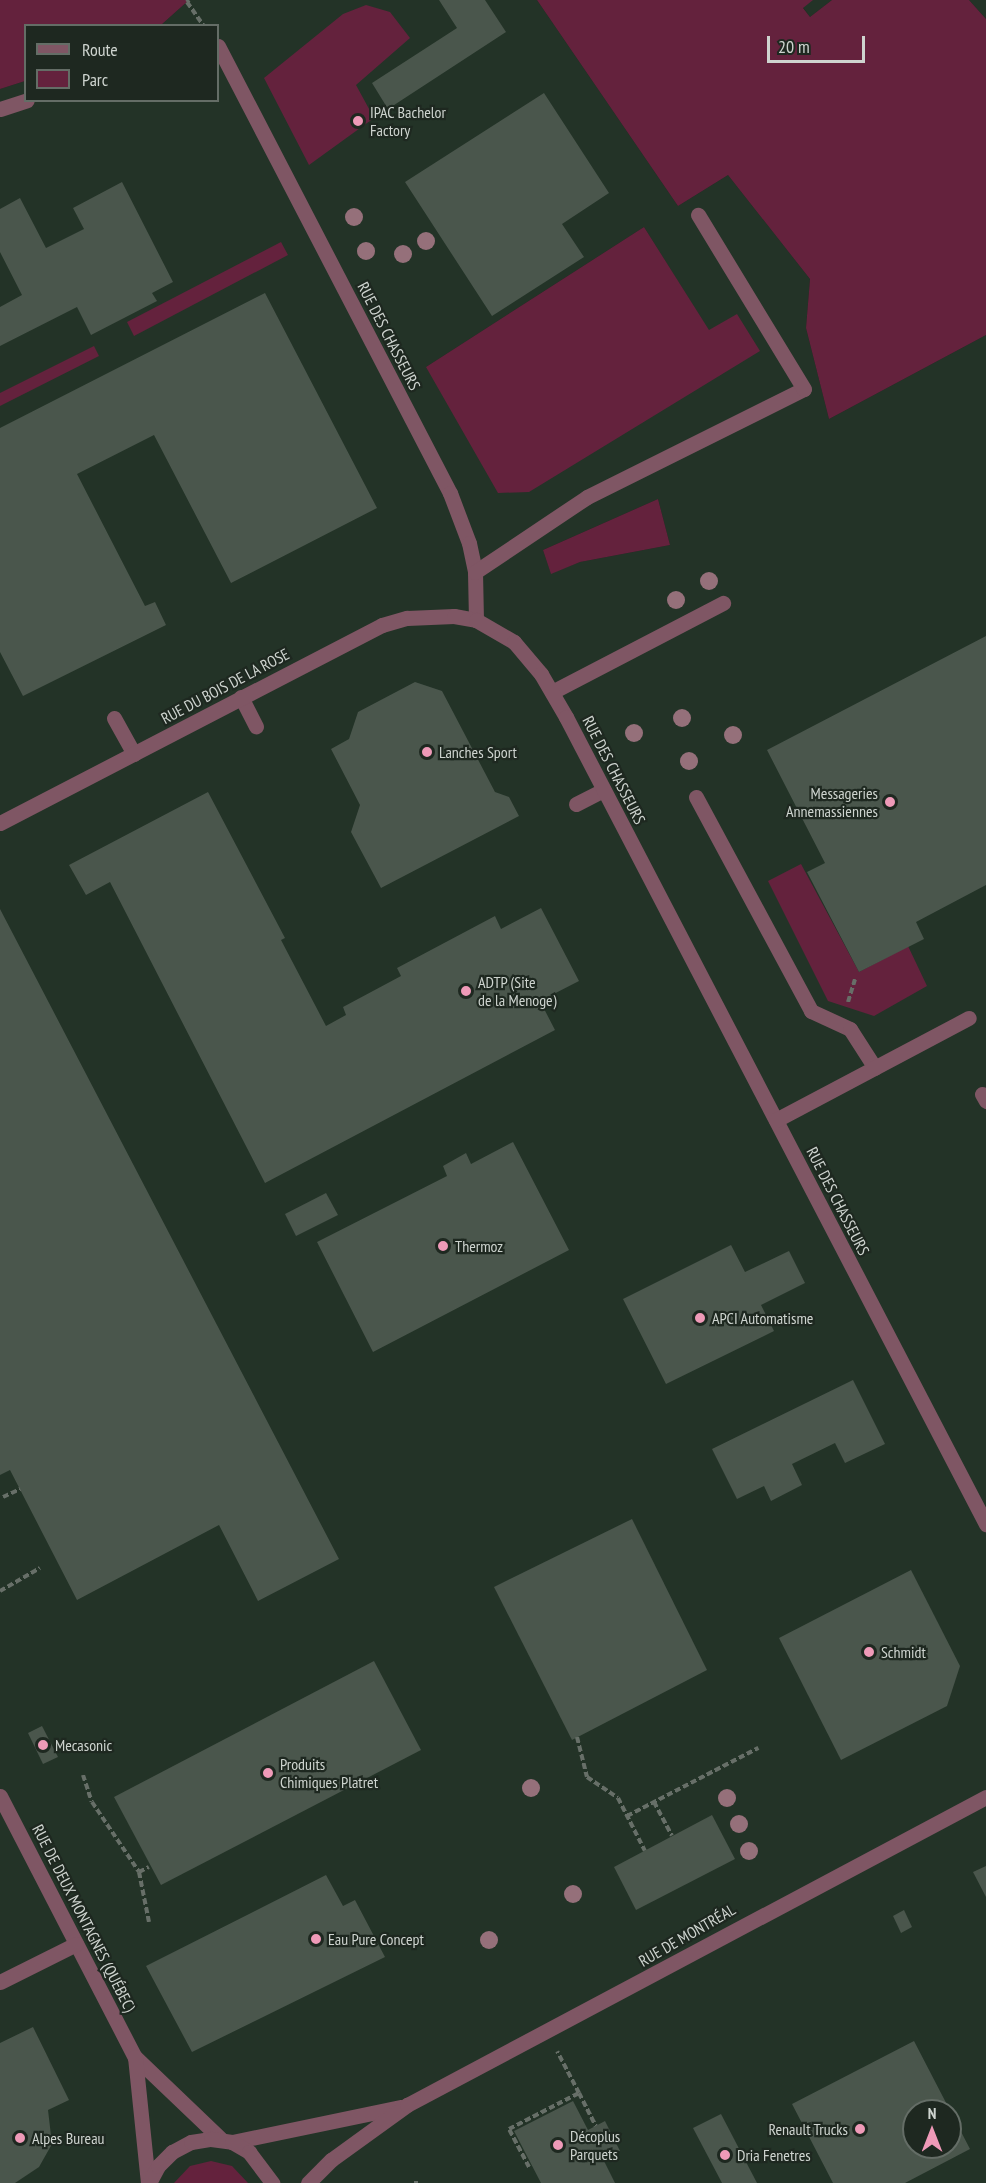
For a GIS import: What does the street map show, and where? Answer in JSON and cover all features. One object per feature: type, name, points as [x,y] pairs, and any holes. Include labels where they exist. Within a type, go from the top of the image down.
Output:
[{"type":"street","name":"RUE DES CHASSEURS","points":[[219,48],[450,493],[469,543],[475,572],[476,620],[513,642],[552,692],[986,1524]]},
{"type":"street","points":[[0,110],[24,101]]},
{"type":"street","points":[[475,572],[587,496],[804,389],[698,215]]},
{"type":"street","points":[[552,692],[723,603]]},
{"type":"street","name":"RUE DU BOIS DE LA ROSE","points":[[0,823],[382,625],[430,616],[476,620]]},
{"type":"street","points":[[242,697],[256,726]]},
{"type":"street","points":[[114,718],[134,754]]},
{"type":"street","points":[[576,804],[604,790]]},
{"type":"street","points":[[696,797],[811,1011],[850,1029],[875,1068]]},
{"type":"street","points":[[776,1120],[969,1018]]},
{"type":"street","name":"RUE DE DEUX MONTAGNES (QUÉBEC)","points":[[0,1796],[135,2057],[227,2141],[257,2158],[273,2183]]},
{"type":"street","name":"RUE DE MONTRÉAL","points":[[308,2183],[331,2160],[407,2106],[658,1974],[724,1933],[986,1797]]},
{"type":"street","points":[[0,1982],[76,1944]]},
{"type":"street","name":"RUE DE DEUX MONTAGNES (QUÉBEC)","points":[[135,2057],[148,2183]]},
{"type":"street","name":"RUE DE MONTRÉAL","points":[[148,2183],[158,2166],[181,2146],[201,2140],[227,2141],[407,2106]]},
{"type":"path","points":[[189,0],[187,2],[203,24]]},
{"type":"path","points":[[3,1497],[20,1489]]},
{"type":"path","points":[[0,1591],[40,1568]]},
{"type":"path","points":[[577,1737],[587,1777],[618,1798],[645,1851]]},
{"type":"path","points":[[627,1816],[758,1748]]},
{"type":"path","points":[[83,1774],[93,1802],[138,1872],[149,1922]]},
{"type":"path","points":[[654,1802],[672,1836]]},
{"type":"path","points":[[138,1872],[149,1867]]},
{"type":"path","points":[[547,2032],[597,2126]]},
{"type":"path","points":[[529,2167],[509,2129],[579,2093]]},
{"type":"shaded area","points":[[189,0],[537,0],[678,206],[728,175],[810,279],[806,328],[829,419],[986,335],[986,2183],[0,2183],[0,89],[24,81],[24,102],[219,102],[219,24],[162,24]],"holes":[[[644,227],[709,331],[426,367]],[[658,499],[670,545],[580,562],[551,573],[543,550]]]},
{"type":"shaded area","points":[[798,0],[832,0],[810,17]]},
{"type":"shaded area","points":[[969,0],[986,0],[986,19]]},
{"type":"green space","points":[[0,0],[189,0],[162,24],[24,24],[24,81],[0,89]]},
{"type":"green space","points":[[537,0],[813,0],[803,8],[810,17],[832,0],[969,0],[986,19],[986,335],[829,419],[806,328],[810,279],[728,175],[678,206]]},
{"type":"green space","points":[[366,5],[390,12],[410,38],[356,85],[374,118],[309,165],[264,78],[343,14]]},
{"type":"green space","points":[[644,227],[709,330],[737,314],[760,351],[529,492],[498,493],[426,367]]},
{"type":"green space","points":[[281,242],[288,255],[134,336],[127,322]]},
{"type":"green space","points":[[94,346],[99,356],[0,406],[0,393]]},
{"type":"green space","points":[[658,499],[670,545],[580,562],[551,574],[543,550]]},
{"type":"green space","points":[[801,864],[859,972],[908,946],[927,986],[874,1016],[828,1001],[768,881]]},
{"type":"green space","points":[[211,2161],[232,2166],[248,2183],[174,2183],[190,2166]]},
{"type":"building","points":[[439,0],[485,0],[506,32],[388,109],[372,83],[457,28]]},
{"type":"building","points":[[544,93],[609,193],[562,224],[584,257],[492,316],[405,182]]},
{"type":"building","points":[[122,182],[173,282],[152,293],[157,301],[91,335],[77,307],[0,346],[0,307],[22,295],[0,252],[0,209],[20,198],[46,248],[84,229],[73,208]]},
{"type":"building","points":[[265,293],[377,508],[231,583],[154,435],[77,474],[145,606],[155,602],[166,625],[23,696],[0,652],[0,428]]},
{"type":"building","name":"Messageries Annemassiennes","points":[[986,636],[986,885],[916,922],[924,939],[859,972],[807,872],[825,863],[767,750]]},
{"type":"building","name":"Lanches Sport","points":[[415,682],[442,691],[495,792],[509,797],[519,816],[381,888],[351,832],[360,805],[331,749],[349,739],[358,712]]},
{"type":"building","name":"ADTP (Site de la Menoge)","points":[[208,792],[285,938],[281,940],[326,1026],[346,1015],[343,1007],[401,976],[397,968],[495,916],[501,929],[541,908],[579,981],[540,1001],[555,1030],[265,1183],[110,882],[86,895],[69,865]]},
{"type":"building","points":[[0,909],[339,1559],[258,1601],[219,1525],[77,1600],[10,1470],[0,1475]]},
{"type":"building","name":"Thermoz","points":[[513,1142],[569,1250],[373,1352],[317,1242],[447,1176],[443,1166],[466,1153],[471,1164]]},
{"type":"building","points":[[326,1193],[338,1215],[296,1236],[285,1214]]},
{"type":"building","name":"APCI Automatisme","points":[[731,1245],[745,1272],[789,1251],[805,1283],[761,1305],[774,1331],[666,1384],[623,1299]]},
{"type":"building","points":[[853,1380],[885,1444],[845,1463],[835,1443],[792,1464],[802,1485],[771,1501],[764,1486],[737,1499],[712,1449]]},
{"type":"building","points":[[632,1519],[707,1670],[572,1740],[494,1587]]},
{"type":"building","name":"Schmidt","points":[[911,1570],[960,1666],[947,1706],[841,1760],[779,1638]]},
{"type":"building","name":"Produits Chimiques Platret","points":[[374,1661],[421,1750],[161,1885],[114,1797]]},
{"type":"building","name":"Mecasonic","points":[[42,1726],[58,1757],[43,1764],[28,1733]]},
{"type":"building","points":[[712,1815],[735,1859],[636,1910],[614,1867]]},
{"type":"building","points":[[986,1866],[986,1897],[973,1872]]},
{"type":"building","points":[[326,1875],[343,1906],[355,1900],[385,1957],[192,2052],[146,1966]]},
{"type":"building","points":[[904,1910],[912,1927],[901,1933],[893,1916]]},
{"type":"building","points":[[33,2027],[69,2100],[48,2110],[52,2144],[39,2167],[15,2183],[0,2183],[0,2043]]},
{"type":"building","name":"Renault Trucks","points":[[914,2041],[944,2099],[902,2099],[902,2159],[951,2159],[905,2183],[833,2183],[792,2104]]},
{"type":"building","name":"Décoplus Parquets","points":[[573,2101],[588,2130],[605,2121],[620,2151],[603,2159],[615,2183],[541,2183],[514,2131]]},
{"type":"building","name":"Dria Fenetres","points":[[721,2114],[757,2183],[722,2183],[693,2128]]},
{"type":"building","name":"Renault Trucks","points":[[962,2134],[970,2149],[962,2153]]},
{"type":"place","name":"IPAC Bachelor Factory","points":[[358,121]]},
{"type":"place","name":"Lanches Sport","points":[[427,752]]},
{"type":"place","name":"Messageries Annemassiennes","points":[[890,802]]},
{"type":"place","name":"ADTP (Site de la Menoge)","points":[[466,991]]},
{"type":"place","name":"Thermoz","points":[[443,1246]]},
{"type":"place","name":"APCI Automatisme","points":[[700,1318]]},
{"type":"place","name":"Schmidt","points":[[869,1652]]},
{"type":"place","name":"Mecasonic","points":[[43,1745]]},
{"type":"place","name":"Produits Chimiques Platret","points":[[268,1773]]},
{"type":"place","name":"Eau Pure Concept","points":[[316,1939]]},
{"type":"place","name":"Renault Trucks","points":[[860,2129]]},
{"type":"place","name":"Alpes Bureau","points":[[20,2138]]},
{"type":"place","name":"Décoplus Parquets","points":[[558,2145]]},
{"type":"place","name":"Dria Fenetres","points":[[725,2155]]}]
